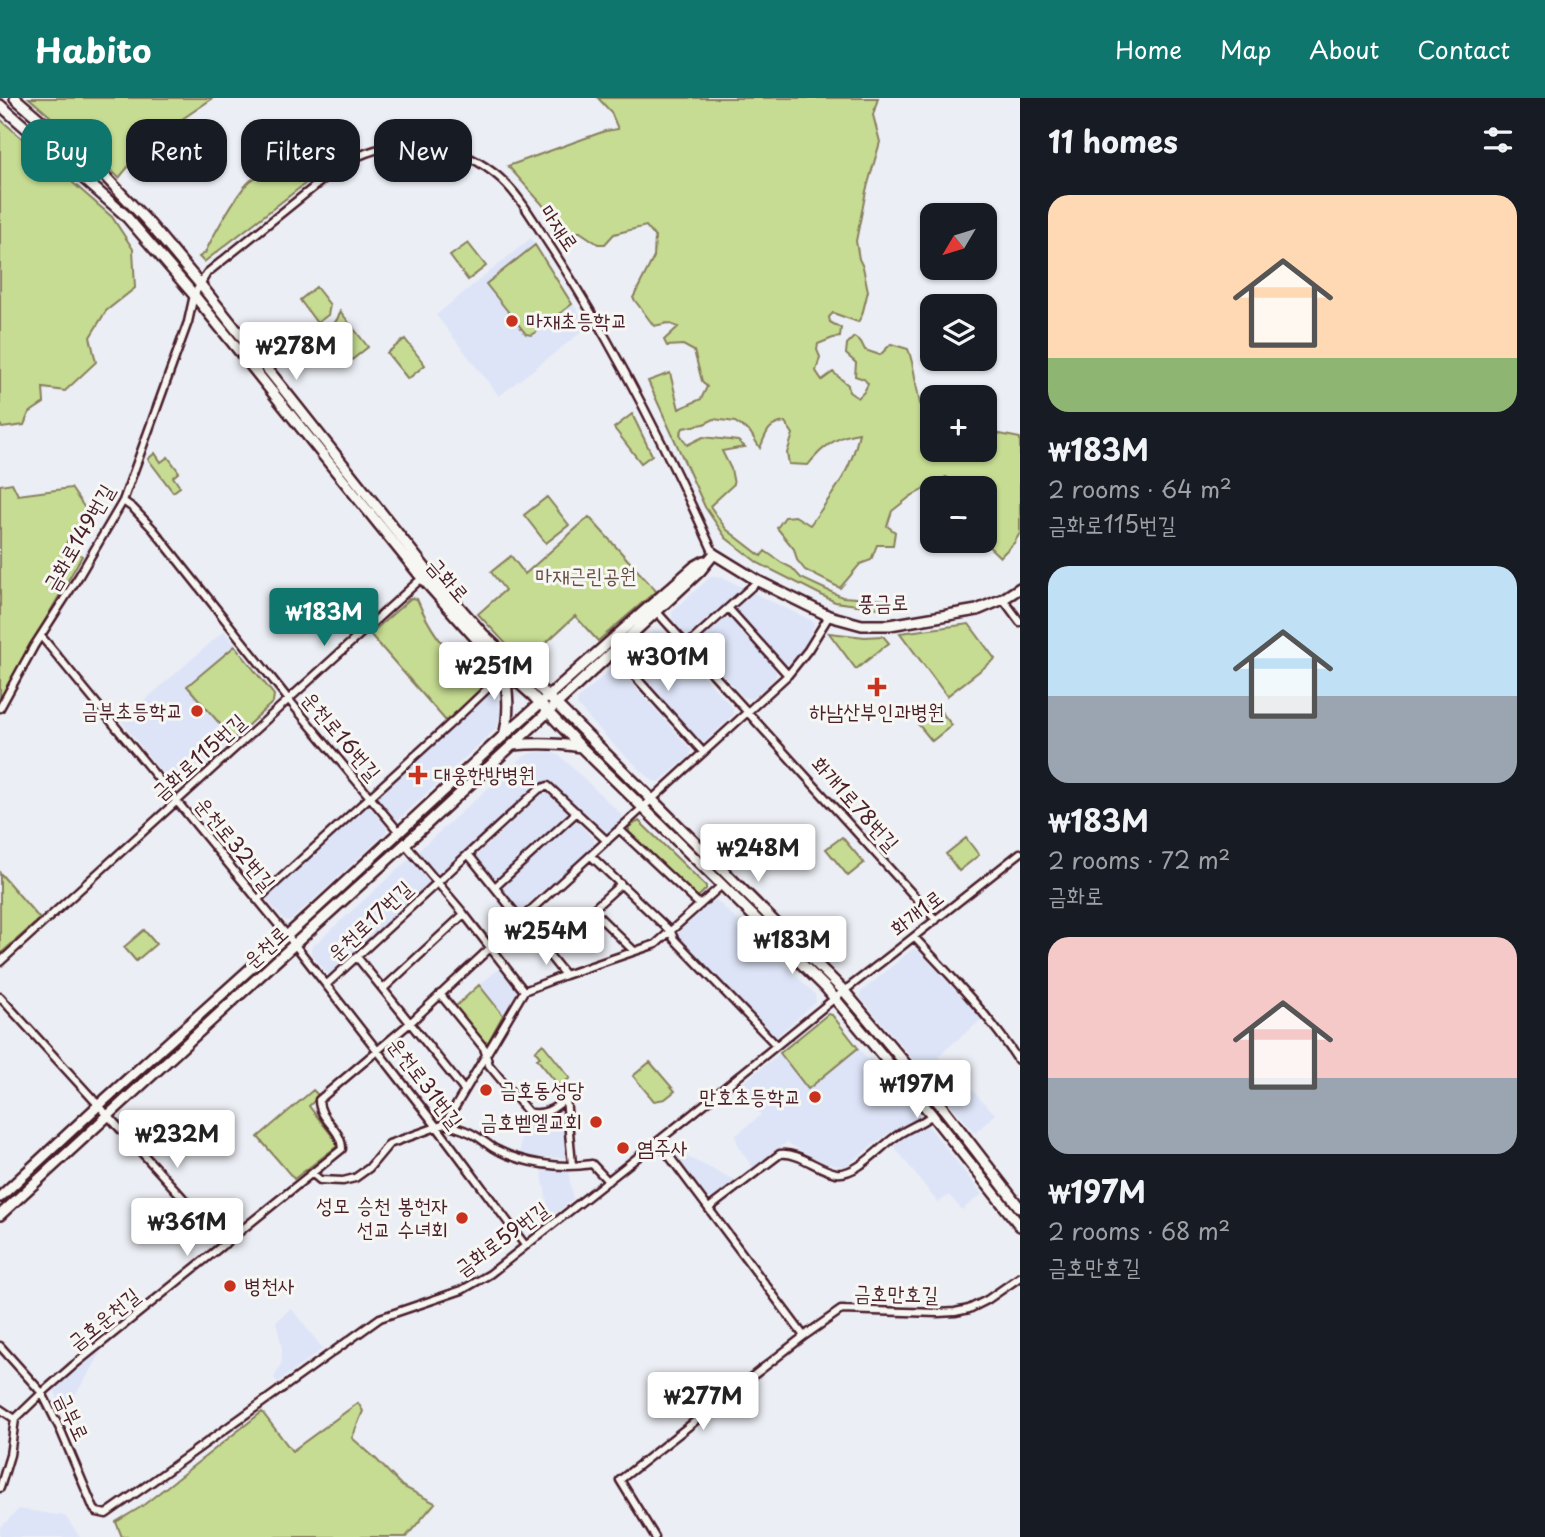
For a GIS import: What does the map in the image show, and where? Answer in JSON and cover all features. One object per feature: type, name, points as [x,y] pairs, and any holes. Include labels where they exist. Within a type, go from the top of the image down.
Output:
[{"type":"main road","name":"금화로","points":[[15,98],[103,174],[148,222],[430,574],[483,634],[844,991],[943,1108],[1020,1208]]},
{"type":"main road","name":"금화로","points":[[0,105],[125,215],[194,295],[422,578],[504,670],[835,998],[1020,1226]]},
{"type":"main road","name":"풍금로","points":[[715,554],[758,581],[829,616],[862,625],[890,625],[977,610],[1020,588]]},
{"type":"main road","points":[[552,701],[613,652],[715,554]]},
{"type":"main road","points":[[552,701],[695,566],[715,554]]},
{"type":"main road","points":[[504,670],[509,701],[504,736]]},
{"type":"main road","name":"운천로","points":[[0,1197],[504,736],[540,705],[552,701]]},
{"type":"main road","name":"운천로","points":[[0,1215],[548,713],[552,701]]},
{"type":"main road","points":[[511,746],[537,743],[581,747]]},
{"type":"street","name":"마재로","points":[[194,295],[207,273],[340,166],[360,155],[399,145],[457,151],[496,174],[513,192],[573,282],[628,376],[715,554]]},
{"type":"street","name":"금화로149번길","points":[[0,708],[123,501],[188,322],[194,295]]},
{"type":"street","name":"운천로16번길","points":[[123,501],[153,529],[289,700],[399,832]]},
{"type":"street","name":"금화로115번길","points":[[0,962],[422,578]]},
{"type":"street","points":[[687,645],[758,581]]},
{"type":"street","points":[[1003,599],[1020,622]]},
{"type":"street","points":[[728,608],[788,675]]},
{"type":"street","name":"화개1로78번길","points":[[656,611],[936,920]]},
{"type":"street","points":[[378,1050],[788,675],[808,650],[829,616]]},
{"type":"street","name":"운천로32번길","points":[[41,636],[295,945]]},
{"type":"street","points":[[613,652],[703,752]]},
{"type":"street","points":[[257,900],[486,690],[504,670]]},
{"type":"street","points":[[437,882],[543,786],[548,786],[607,841]]},
{"type":"street","points":[[495,887],[577,812]]},
{"type":"street","points":[[619,829],[700,905]]},
{"type":"street","name":"운천로17번길","points":[[405,844],[524,991]]},
{"type":"street","name":"화개1로","points":[[835,998],[1020,853]]},
{"type":"street","points":[[468,854],[565,975]]},
{"type":"street","points":[[591,856],[671,932],[674,939],[776,1045]]},
{"type":"street","name":"운천로17번길","points":[[326,985],[437,882]]},
{"type":"street","points":[[547,951],[621,884]]},
{"type":"street","points":[[313,1174],[320,1180],[344,1181],[355,1178],[369,1168],[389,1144],[445,1124],[524,991],[656,944],[722,885]]},
{"type":"street","points":[[592,910],[634,951]]},
{"type":"street","points":[[383,989],[464,914]]},
{"type":"street","points":[[915,937],[961,985],[1018,1060]]},
{"type":"street","name":"운천로31번길","points":[[295,945],[525,1245]]},
{"type":"street","points":[[357,957],[464,1090]]},
{"type":"street","points":[[440,994],[484,1048],[489,1065],[530,1113],[549,1111],[575,1090]]},
{"type":"street","points":[[0,997],[225,1244]]},
{"type":"street","name":"금화로59번길","points":[[97,1512],[106,1514],[380,1318],[461,1290],[489,1274],[835,998]]},
{"type":"street","name":"금호운천길","points":[[15,1419],[42,1392],[342,1149],[342,1142],[320,1110],[319,1101],[378,1050]]},
{"type":"street","points":[[566,1098],[572,1165]]},
{"type":"street","points":[[709,1208],[780,1154],[793,1154],[832,1172],[849,1171],[897,1136],[923,1123],[932,1115]]},
{"type":"street","points":[[445,1124],[464,1130],[497,1150],[531,1162],[548,1165],[592,1164],[608,1181]]},
{"type":"street","points":[[659,1141],[804,1336]]},
{"type":"street","name":"금호만호길","points":[[655,1537],[620,1479],[804,1336],[841,1310],[938,1313],[969,1309],[1020,1277]]},
{"type":"street","name":"금부로","points":[[0,1346],[42,1392],[90,1502],[97,1512]]},
{"type":"street","points":[[0,1409],[15,1419],[10,1455],[0,1488]]},
{"type":"shaded area","name":"마재초등학교","points":[[531,238],[588,327],[499,396],[436,315]]},
{"type":"shaded area","points":[[710,577],[722,577],[745,589],[692,635],[685,634],[672,620],[672,612]]},
{"type":"shaded area","points":[[751,592],[813,621],[814,625],[805,645],[789,664],[784,664],[734,607]]},
{"type":"shaded area","points":[[726,618],[733,618],[777,668],[775,678],[752,699],[743,697],[698,647],[698,642]]},
{"type":"shaded area","name":"금부초등학교","points":[[224,631],[274,695],[273,702],[180,788],[173,787],[121,721]]},
{"type":"shaded area","points":[[655,631],[662,632],[733,708],[733,715],[705,742],[699,742],[628,661],[628,653]]},
{"type":"shaded area","points":[[614,666],[618,667],[691,750],[690,756],[659,782],[653,781],[612,743],[577,705],[578,699]]},
{"type":"shaded area","points":[[494,689],[500,714],[494,731],[397,821],[394,820],[377,800],[379,793]]},
{"type":"shaded area","points":[[549,751],[560,756],[622,815],[622,821],[608,834],[603,834],[548,782],[544,782],[440,874],[435,873],[419,855],[419,850],[523,757],[530,753]]},
{"type":"shaded area","points":[[542,794],[550,794],[568,812],[567,817],[498,879],[494,878],[478,860],[478,854]]},
{"type":"shaded area","points":[[365,807],[370,807],[387,827],[386,833],[290,921],[284,920],[267,900],[268,895]]},
{"type":"shaded area","points":[[575,821],[594,840],[594,846],[522,909],[517,908],[502,890],[502,886]]},
{"type":"shaded area","points":[[408,860],[413,861],[430,881],[429,887],[333,975],[328,974],[311,953],[311,948]]},
{"type":"shaded area","points":[[715,899],[815,994],[816,1002],[776,1037],[772,1036],[676,937],[676,934]]},
{"type":"shaded area","points":[[914,948],[982,1019],[938,1056],[995,1114],[975,1133],[860,997],[861,992]]},
{"type":"shaded area","points":[[500,968],[517,988],[503,1015],[479,985]]},
{"type":"shaded area","name":"만호초등학교","points":[[828,1014],[832,1015],[921,1119],[890,1132],[845,1167],[819,1162],[787,1142],[753,1168],[735,1136],[761,1115],[738,1087]]},
{"type":"shaded area","points":[[561,1109],[566,1156],[523,1157],[520,1154],[523,1120],[554,1115]]},
{"type":"shaded area","points":[[927,1124],[982,1194],[962,1210],[949,1195],[938,1203],[893,1145]]},
{"type":"shaded area","points":[[671,1149],[737,1181],[712,1199],[707,1198]]},
{"type":"shaded area","points":[[541,1169],[568,1171],[573,1199],[550,1218]]},
{"type":"shaded area","points":[[291,1308],[323,1349],[278,1382],[274,1378],[282,1362],[282,1348],[276,1322]]},
{"type":"shaded area","points":[[101,1351],[97,1360],[64,1413],[55,1387]]},
{"type":"shaded area","points":[[19,1509],[65,1516],[80,1537],[0,1537],[0,1528]]},
{"type":"green space","points":[[29,98],[213,98],[182,119],[126,119],[126,169],[119,178],[112,171],[112,119],[53,119]]},
{"type":"green space","points":[[598,98],[878,98],[873,115],[880,142],[856,241],[868,291],[858,322],[833,313],[829,317],[830,322],[841,328],[840,337],[818,344],[820,357],[816,371],[822,380],[833,372],[848,385],[849,392],[858,398],[868,384],[864,379],[855,376],[856,363],[846,354],[847,344],[854,337],[861,342],[865,350],[880,355],[891,344],[908,349],[920,401],[920,462],[997,462],[997,433],[1020,438],[1020,533],[1000,557],[996,553],[997,476],[920,476],[920,491],[892,511],[887,526],[895,532],[893,545],[877,545],[871,560],[860,564],[840,588],[805,570],[797,560],[794,549],[777,528],[785,517],[795,516],[810,525],[846,471],[859,433],[831,443],[808,465],[789,464],[787,453],[793,434],[785,422],[771,427],[760,448],[750,432],[735,422],[714,419],[683,428],[680,434],[687,445],[703,437],[738,441],[745,447],[722,451],[731,469],[734,484],[710,506],[726,529],[761,556],[765,551],[792,568],[801,578],[842,597],[886,600],[892,607],[879,608],[835,602],[758,563],[726,538],[705,507],[648,381],[670,373],[679,409],[701,399],[707,387],[702,381],[694,351],[683,345],[667,346],[664,340],[678,327],[668,323],[654,326],[633,298],[654,257],[655,237],[646,226],[614,234],[605,244],[598,244],[580,232],[561,232],[542,204],[508,166],[605,131],[618,129],[611,112]]},
{"type":"green space","points":[[0,119],[21,137],[21,182],[72,182],[112,217],[133,249],[135,288],[106,311],[90,337],[96,362],[65,391],[43,388],[44,403],[29,413],[24,425],[2,428]]},
{"type":"green space","points":[[307,182],[204,262],[199,257],[205,253],[247,184]]},
{"type":"green space","points":[[468,243],[486,266],[468,280],[450,256]]},
{"type":"green space","points":[[535,245],[572,304],[532,335],[526,334],[486,284]]},
{"type":"green space","points":[[316,287],[330,305],[328,315],[317,323],[300,300]]},
{"type":"green space","points":[[340,311],[368,347],[348,363],[324,332],[336,321]]},
{"type":"green space","points":[[405,339],[425,365],[408,379],[387,353]]},
{"type":"green space","points":[[632,414],[652,455],[641,463],[614,428]]},
{"type":"green space","points":[[155,453],[161,462],[168,457],[179,472],[173,477],[180,487],[173,492],[148,459]]},
{"type":"green space","points":[[12,483],[18,495],[71,488],[89,514],[75,527],[66,544],[82,556],[0,699],[0,485]]},
{"type":"green space","points":[[547,497],[569,525],[546,543],[524,515]]},
{"type":"green space","name":"마재근린공원","points":[[589,517],[656,591],[598,641],[575,616],[524,663],[478,614],[505,590],[491,572],[511,556],[525,574]]},
{"type":"green space","points":[[411,598],[417,599],[440,641],[453,655],[491,677],[491,681],[446,721],[370,634]]},
{"type":"green space","points":[[969,624],[995,659],[947,696],[900,633]]},
{"type":"green space","points":[[829,633],[883,636],[889,643],[856,669]]},
{"type":"green space","points":[[235,646],[274,695],[273,702],[233,739],[187,686]]},
{"type":"green space","points":[[938,708],[952,725],[932,741],[918,724]]},
{"type":"green space","points":[[639,821],[706,886],[699,896],[695,896],[629,832],[629,827]]},
{"type":"green space","points":[[842,837],[864,863],[848,876],[826,849]]},
{"type":"green space","points":[[966,838],[979,855],[959,871],[946,854]]},
{"type":"green space","points":[[0,873],[40,919],[0,954]]},
{"type":"green space","points":[[144,930],[156,944],[136,961],[124,947]]},
{"type":"green space","points":[[479,985],[503,1015],[488,1042],[484,1042],[455,1007]]},
{"type":"green space","points":[[828,1014],[832,1015],[858,1048],[808,1089],[780,1053]]},
{"type":"green space","points":[[543,1044],[570,1078],[559,1086],[537,1059],[540,1057],[535,1051]]},
{"type":"green space","points":[[650,1062],[675,1091],[665,1099],[654,1101],[633,1076]]},
{"type":"green space","points":[[313,1090],[319,1096],[309,1106],[336,1141],[336,1147],[294,1179],[258,1137]]},
{"type":"green space","points":[[358,1403],[363,1411],[352,1438],[402,1486],[435,1503],[406,1537],[122,1537],[116,1522],[141,1507],[262,1412],[292,1451]]},
{"type":"place","name":"마재초등학교","points":[[512,321]]},
{"type":"place","name":"하남산부인과병원","points":[[877,687]]},
{"type":"place","name":"금부초등학교","points":[[197,711]]},
{"type":"place","name":"대웅한방병원","points":[[418,775]]},
{"type":"place","name":"금호동성당","points":[[486,1090]]},
{"type":"place","name":"만호초등학교","points":[[815,1097]]},
{"type":"place","name":"금호벧엘교회","points":[[596,1122]]},
{"type":"place","name":"염주사","points":[[623,1148]]},
{"type":"place","name":"성모 승천 봉헌자 선교 수녀회","points":[[462,1218]]},
{"type":"place","name":"병천사","points":[[230,1286]]}]
